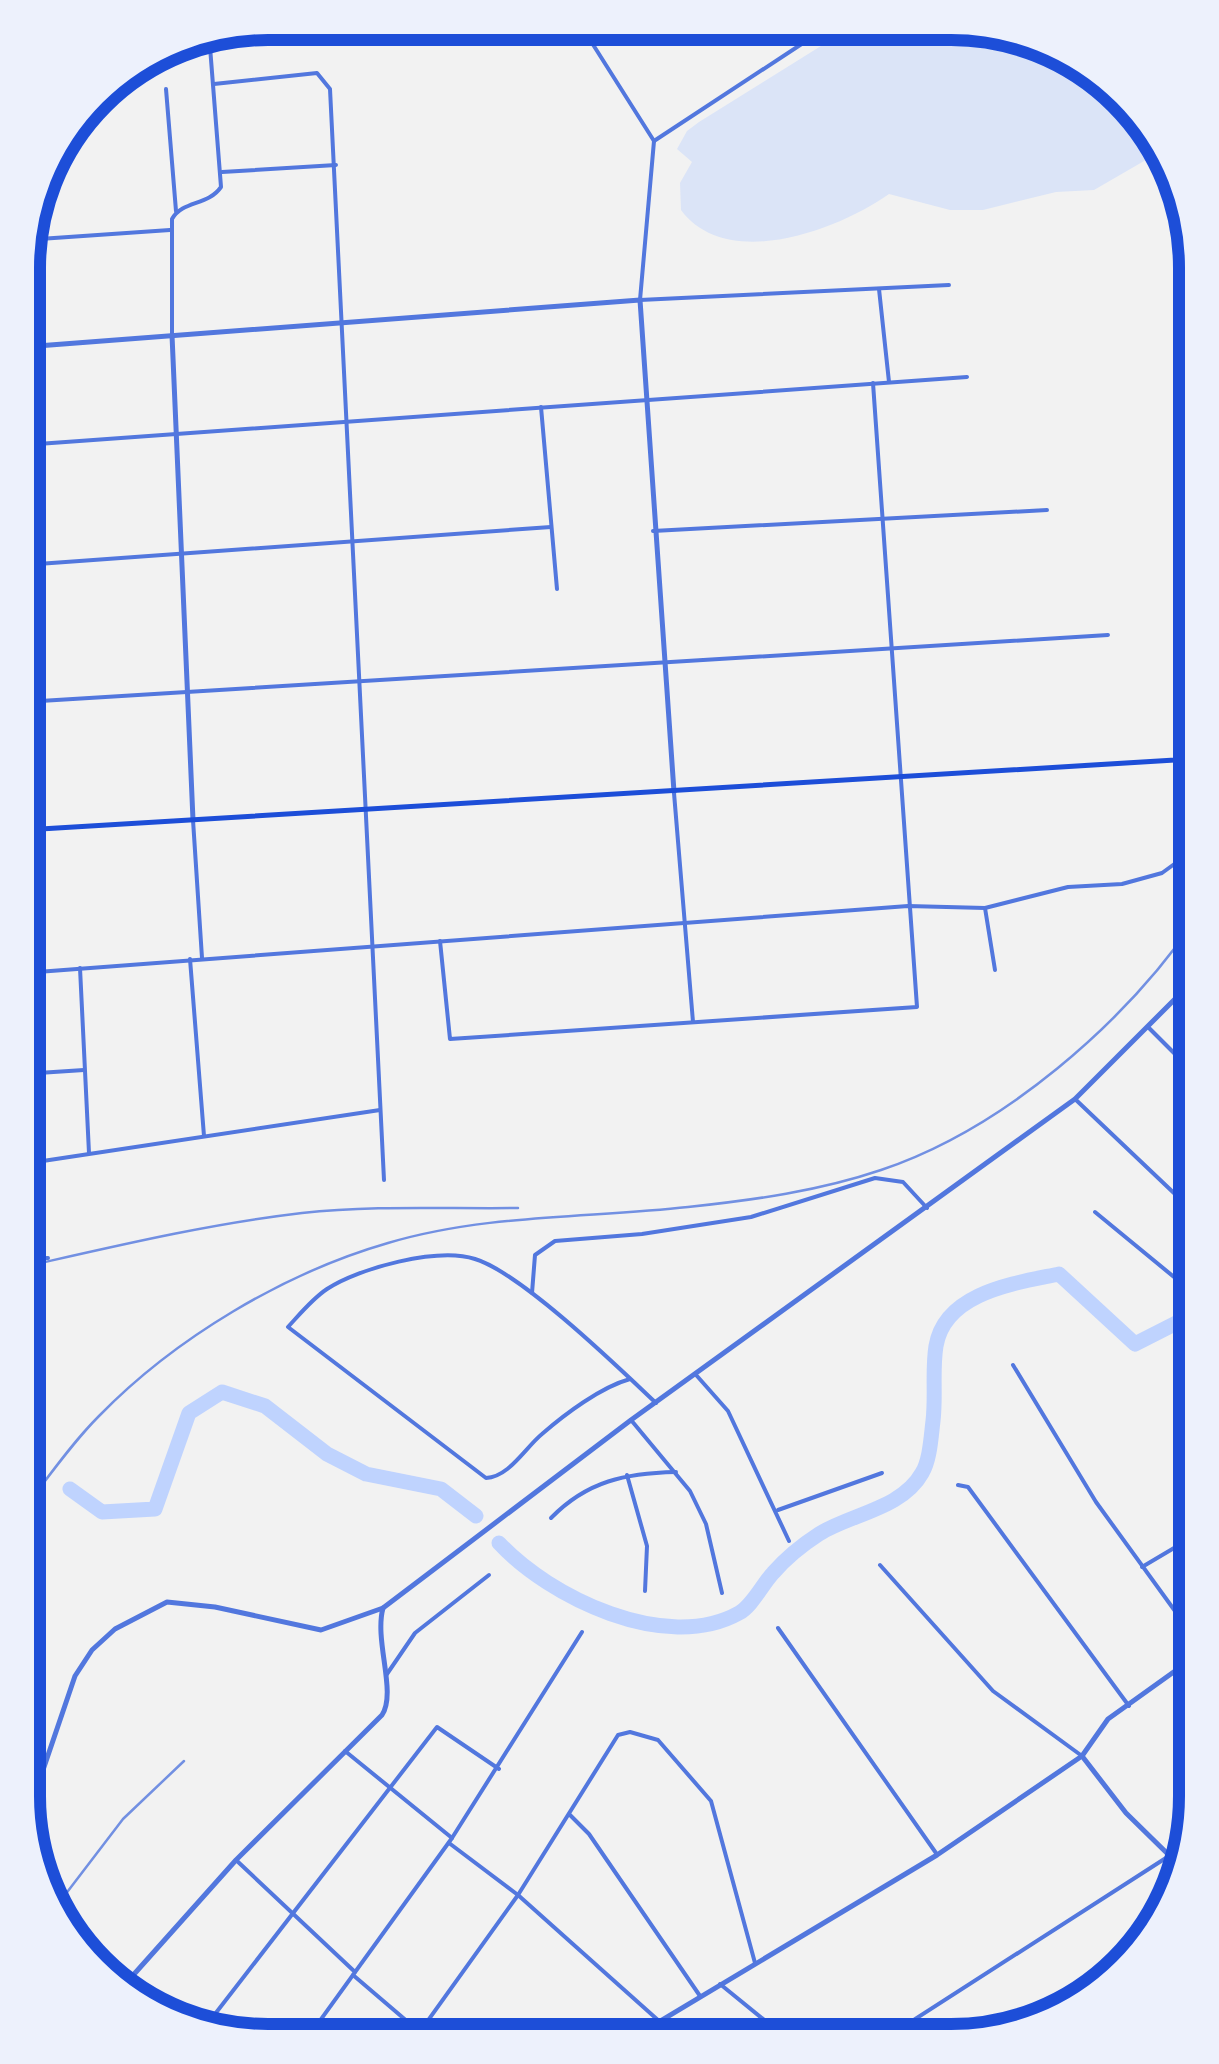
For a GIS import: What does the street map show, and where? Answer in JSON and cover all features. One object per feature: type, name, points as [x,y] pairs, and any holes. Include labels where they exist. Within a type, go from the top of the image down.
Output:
[{"type":"main road","points":[[40,829],[1179,759]]},
{"type":"street","points":[[590,40],[654,141],[640,300],[652,531],[693,1022]]},
{"type":"street","points":[[654,141],[807,40]]},
{"type":"street","points":[[176,211],[214,198],[222,187],[210,48]]},
{"type":"street","points":[[214,84],[323,76],[330,89],[384,1180]]},
{"type":"street","points":[[166,89],[176,211],[170,230],[179,553],[202,958]]},
{"type":"street","points":[[222,172],[336,165]]},
{"type":"street","points":[[42,239],[170,230]]},
{"type":"street","points":[[40,346],[640,300],[950,285]]},
{"type":"street","points":[[879,289],[889,382]]},
{"type":"street","points":[[40,443],[967,376]]},
{"type":"street","points":[[440,941],[450,1039],[917,1007],[873,383]]},
{"type":"street","points":[[541,407],[556,589]]},
{"type":"street","points":[[652,531],[1047,510]]},
{"type":"street","points":[[40,564],[552,527]]},
{"type":"street","points":[[40,701],[1108,636]]},
{"type":"street","points":[[40,972],[908,906],[985,908],[1016,897],[1068,887],[1122,884],[1162,873],[1179,861]]},
{"type":"street","points":[[985,908],[995,970]]},
{"type":"street","points":[[190,958],[204,1136]]},
{"type":"street","points":[[80,968],[89,1154]]},
{"type":"street","points":[[40,1778],[80,1668],[99,1642],[134,1616],[154,1606],[179,1602],[304,1630],[335,1628],[383,1608],[631,1420],[697,1376],[1075,1098],[1179,996]]},
{"type":"street","points":[[1149,1028],[1179,1058]]},
{"type":"street","points":[[40,1073],[85,1070]]},
{"type":"street","points":[[1075,1098],[1100,1127],[1179,1199]]},
{"type":"street","points":[[40,1161],[380,1110]]},
{"type":"street","points":[[532,1294],[535,1255],[555,1241],[642,1234],[751,1217],[875,1178],[903,1182],[926,1208]]},
{"type":"street","points":[[1095,1212],[1179,1281]]},
{"type":"street","points":[[40,1258],[48,1258]]},
{"type":"street","points":[[630,1379],[618,1382],[542,1434],[494,1478],[478,1476],[288,1327],[328,1288],[364,1271],[424,1258],[478,1259],[532,1294],[630,1379],[656,1403]]},
{"type":"street","points":[[1013,1365],[1096,1502],[1179,1617]]},
{"type":"street","points":[[697,1376],[728,1412],[778,1510],[789,1541]]},
{"type":"street","points":[[631,1420],[676,1472],[706,1524],[722,1593]]},
{"type":"street","points":[[552,1518],[585,1490],[627,1475],[676,1472]]},
{"type":"street","points":[[778,1510],[882,1473]]},
{"type":"street","points":[[627,1475],[647,1546],[644,1590]]},
{"type":"street","points":[[958,1485],[968,1487],[1129,1706]]},
{"type":"street","points":[[1142,1567],[1179,1545]]},
{"type":"street","points":[[880,1565],[993,1692],[1082,1756],[1169,1856],[907,2024]]},
{"type":"street","points":[[384,1676],[415,1633],[489,1574]]},
{"type":"street","points":[[130,1978],[236,1860],[386,1708],[379,1640],[383,1608]]},
{"type":"street","points":[[778,1628],[937,1855]]},
{"type":"street","points":[[318,2024],[499,1769],[582,1632]]},
{"type":"street","points":[[653,2024],[937,1855],[1082,1756],[1099,1728],[1179,1669]]},
{"type":"street","points":[[213,2017],[437,1727],[499,1769]]},
{"type":"street","points":[[426,2024],[518,1895],[618,1735],[630,1732],[658,1740],[712,1802],[755,1963]]},
{"type":"street","points":[[345,1751],[518,1895],[658,2021]]},
{"type":"street","points":[[570,1816],[588,1834],[700,1996]]},
{"type":"street","points":[[236,1860],[411,2024]]},
{"type":"street","points":[[719,1984],[769,2024]]},
{"type":"shaded area","points":[[831,40],[981,42],[1038,57],[1090,87],[1132,129],[1150,158],[1094,190],[1056,192],[983,210],[950,210],[889,194],[813,231],[754,242],[726,239],[701,229],[681,210],[680,183],[692,162],[677,149],[687,131]]},
{"type":"waterway","points":[[499,1543],[547,1582],[610,1614],[678,1627],[710,1624],[744,1610],[778,1567],[813,1538],[889,1503],[913,1485],[925,1468],[930,1448],[936,1346],[942,1328],[968,1302],[1004,1286],[1059,1274],[1135,1344],[1179,1322]]},
{"type":"waterway","points":[[70,1489],[102,1512],[155,1509],[189,1413],[222,1392],[265,1406],[327,1454],[366,1474],[441,1489],[476,1516]]},
{"type":"railway","points":[[40,1488],[89,1427],[162,1360],[271,1290],[349,1256],[462,1227],[688,1207],[786,1194],[858,1177],[927,1152],[972,1128],[1057,1068],[1134,997],[1179,942]]},
{"type":"railway","points":[[40,1263],[197,1229],[302,1213],[383,1208],[518,1208]]},
{"type":"railway","points":[[64,1896],[123,1819],[184,1761]]}]
